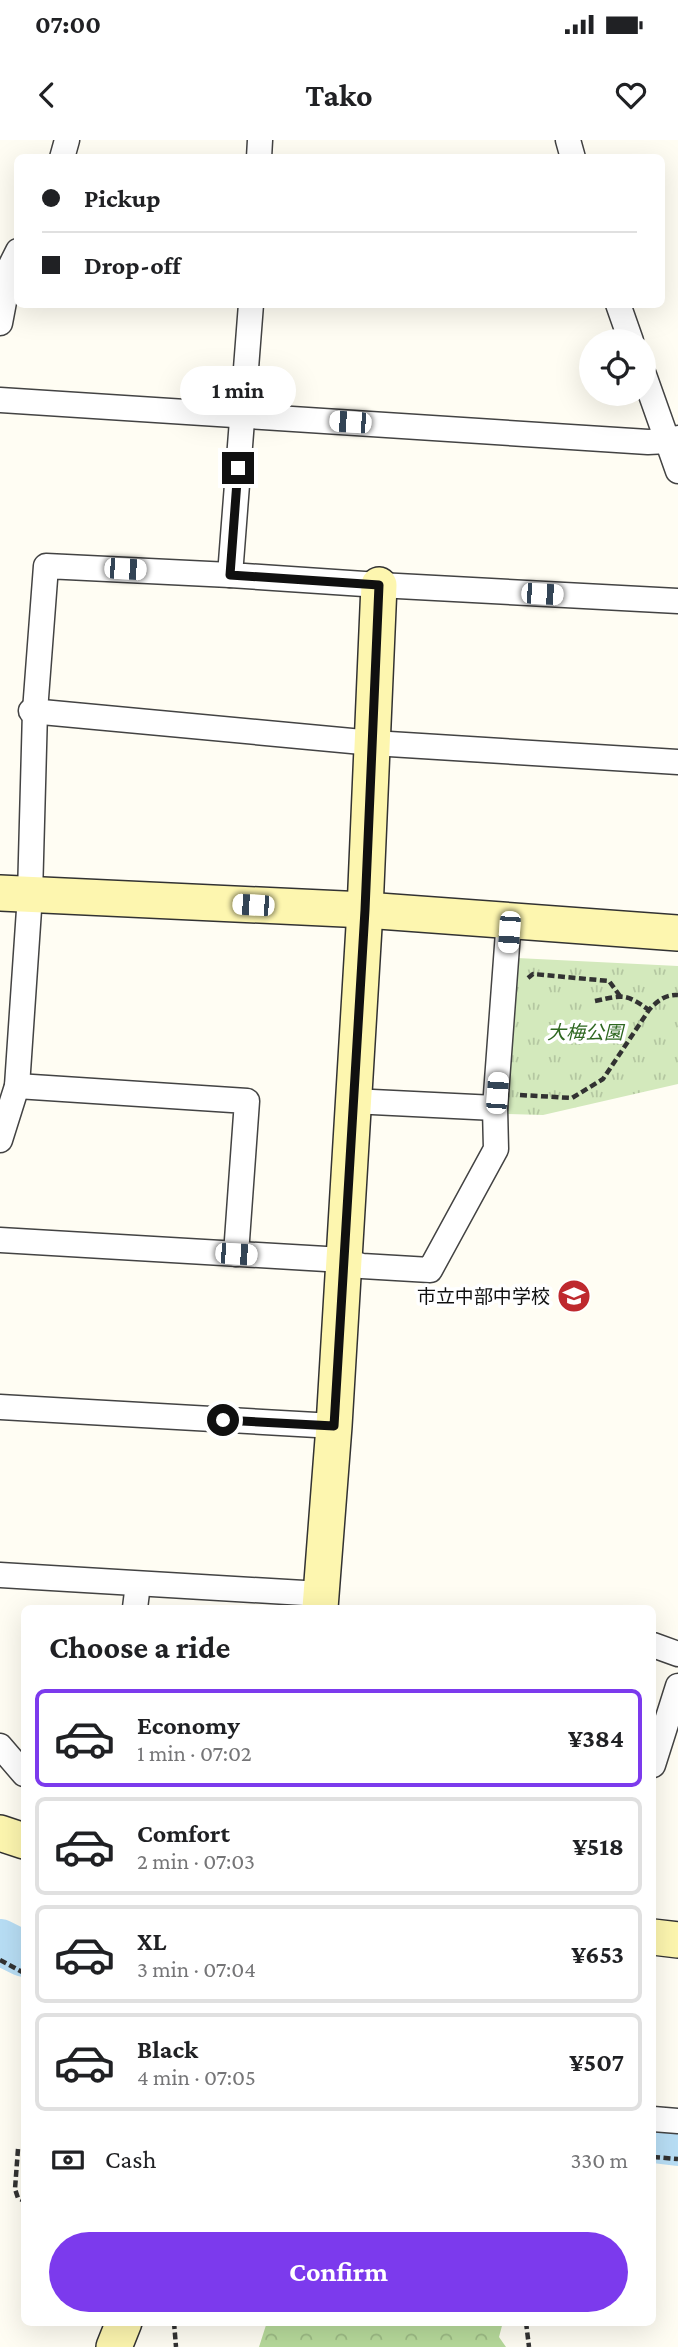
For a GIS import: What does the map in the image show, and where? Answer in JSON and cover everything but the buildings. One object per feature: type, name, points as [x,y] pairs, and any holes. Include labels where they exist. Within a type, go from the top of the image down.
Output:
[{"type":"street","points":[[0,323],[14,259]]},
{"type":"street","points":[[230,575],[251,308]]},
{"type":"street","points":[[619,308],[627,329]]},
{"type":"street","points":[[0,400],[648,442],[673,440]]},
{"type":"street","points":[[656,402],[673,440],[678,471]]},
{"type":"street","points":[[0,1140],[17,1086],[15,894],[46,566],[678,601]]},
{"type":"street","points":[[0,1575],[138,1584],[321,1601],[365,910],[379,585]]},
{"type":"street","points":[[33,711],[373,743],[678,762]]},
{"type":"street","points":[[15,894],[365,910],[678,933]]},
{"type":"street","points":[[0,1240],[343,1260],[362,1266],[430,1270],[496,1149],[495,1108],[509,919]]},
{"type":"street","points":[[17,1086],[247,1101],[236,1254]]},
{"type":"street","points":[[352,1101],[495,1108]]},
{"type":"street","points":[[0,1407],[334,1426]]},
{"type":"street","points":[[135,1605],[138,1584]]},
{"type":"street","points":[[656,1647],[678,1654]]},
{"type":"street","points":[[656,1756],[678,1686]]},
{"type":"street","points":[[0,1746],[21,1770]]},
{"type":"street","points":[[0,1833],[21,1840]]},
{"type":"street","points":[[656,1937],[678,1940]]},
{"type":"street","points":[[656,2119],[678,2121]]},
{"type":"street","points":[[114,2347],[122,2326]]},
{"type":"path","points":[[525,981],[533,975],[609,981],[620,996]]},
{"type":"path","points":[[518,1082],[518,1095],[572,1098],[603,1079],[649,1010],[659,1000],[672,994],[678,995]]},
{"type":"path","points":[[595,1001],[620,996],[631,997],[649,1010]]},
{"type":"path","points":[[0,1960],[21,1971]]},
{"type":"path","points":[[18,2149],[15,2189],[21,2200]]},
{"type":"path","points":[[656,2157],[678,2159]]},
{"type":"path","points":[[174,2326],[176,2347]]},
{"type":"path","points":[[526,2326],[529,2347]]},
{"type":"green space","name":"大梅公園","points":[[517,958],[678,966],[678,1084],[543,1115],[506,1114]]},
{"type":"green space","points":[[266,2326],[502,2326],[499,2337],[506,2347],[259,2347]]},
{"type":"waterway","points":[[0,1942],[21,1952]]},
{"type":"waterway","points":[[656,2140],[678,2143]]},
{"type":"place","name":"市立中部中学校","points":[[574,1296]]},
{"type":"route","points":[[223,1420],[334,1426],[365,910],[379,585],[230,575],[238,468]]}]
